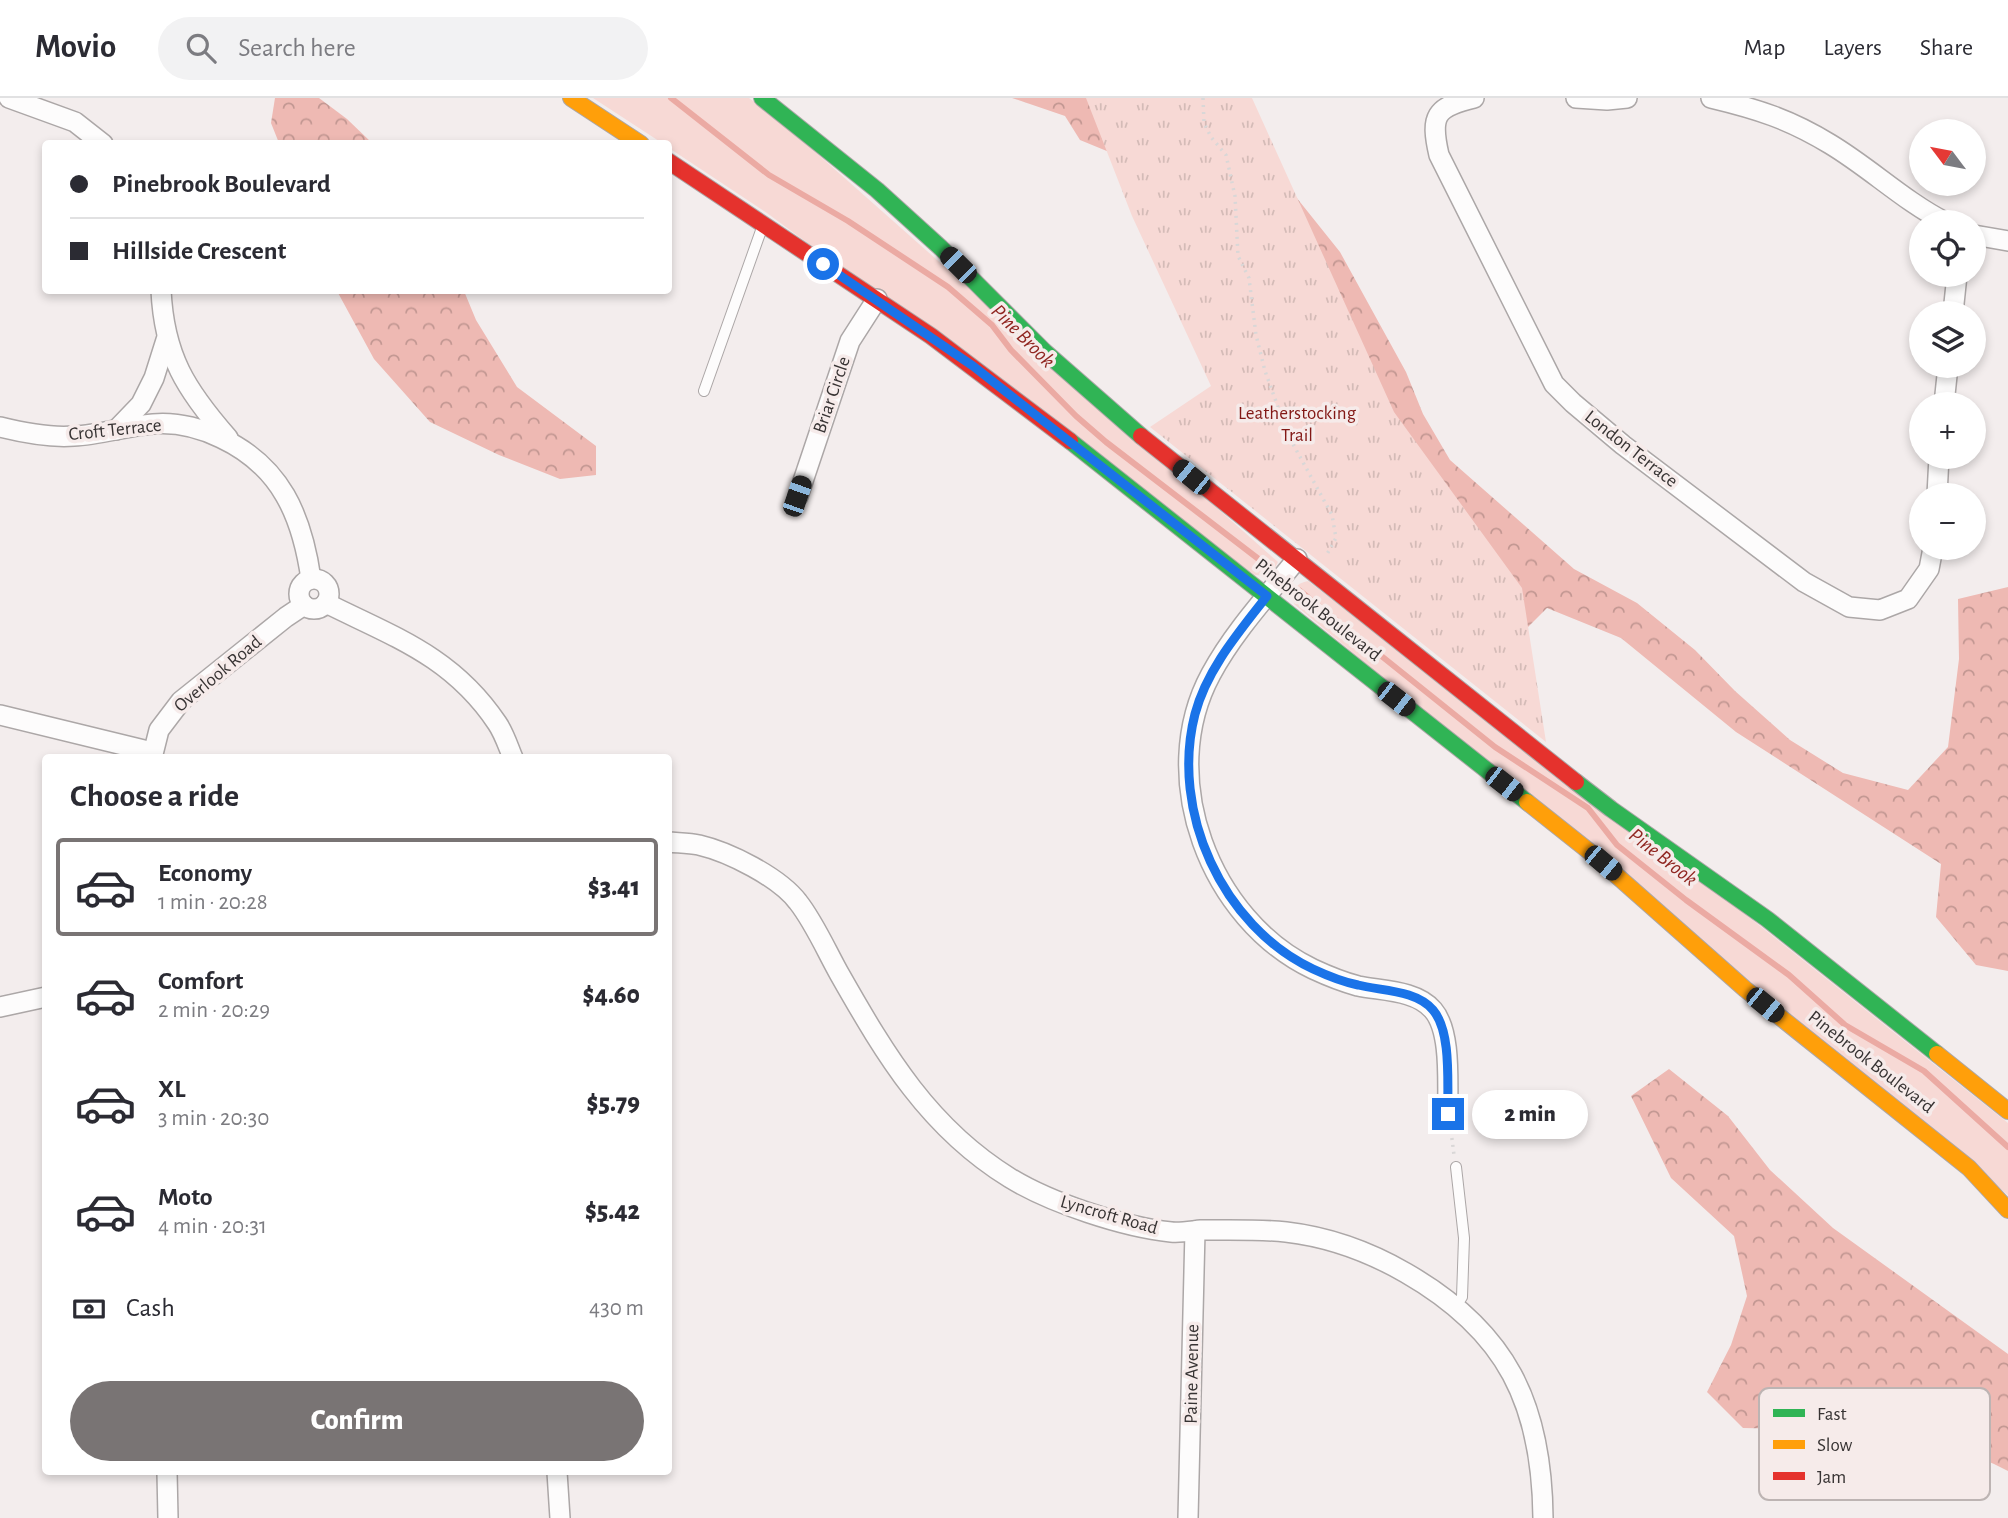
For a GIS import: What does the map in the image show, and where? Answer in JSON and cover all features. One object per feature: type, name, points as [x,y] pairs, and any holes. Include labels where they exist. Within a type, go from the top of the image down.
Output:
[{"type":"street","points":[[9,98],[75,122],[98,140]]},
{"type":"street","points":[[571,98],[635,140]]},
{"type":"street","name":"Pinebrook Boulevard","points":[[762,98],[887,199],[941,248],[1044,351],[1115,414],[1629,823],[1767,919],[2008,1111]]},
{"type":"street","name":"London Terrace","points":[[1474,98],[1450,104],[1440,113],[1433,130],[1439,155],[1554,384],[1623,445],[1804,582],[1849,607],[1880,610],[1908,599],[1929,569],[1931,560]]},
{"type":"street","points":[[1576,98],[1627,98]]},
{"type":"street","points":[[1711,98],[1761,110],[1793,124],[1831,145],[1927,210]]},
{"type":"street","name":"Pinebrook Boulevard","points":[[672,164],[877,299],[1005,390],[1590,852],[1745,989],[1969,1168],[2008,1210]]},
{"type":"street","points":[[1986,237],[2008,241]]},
{"type":"street","points":[[160,294],[166,340],[199,404],[234,444]]},
{"type":"street","name":"Briar Circle","points":[[797,496],[850,341],[877,299]]},
{"type":"street","points":[[116,430],[141,404],[154,378],[166,340]]},
{"type":"street","name":"Croft Terrace","points":[[0,427],[31,435],[75,436],[153,424],[184,426],[201,429],[234,444],[272,474],[287,496],[298,522],[311,579]]},
{"type":"street","points":[[1297,559],[1241,629],[1210,675],[1196,712],[1188,752],[1188,788],[1200,833],[1215,872],[1234,903],[1265,937],[1289,955],[1336,979],[1412,997],[1434,1012],[1444,1031],[1448,1114]]},
{"type":"street","points":[[311,579],[320,580],[327,586],[329,595],[326,603],[317,608],[304,605],[300,592],[303,584],[311,579]]},
{"type":"street","points":[[326,603],[425,652],[443,665],[473,692],[499,725],[511,754]]},
{"type":"street","name":"Overlook Road","points":[[152,754],[159,730],[181,701],[304,605]]},
{"type":"street","points":[[0,715],[148,754]]},
{"type":"street","name":"Lyncroft Road","points":[[672,842],[698,845],[724,854],[774,879],[798,901],[867,1024],[904,1080],[927,1108],[983,1159],[1012,1179],[1056,1200],[1172,1232],[1287,1232],[1345,1245],[1386,1261],[1456,1306],[1496,1347],[1517,1383],[1540,1458],[1543,1518]]},
{"type":"street","points":[[0,1007],[42,998]]},
{"type":"street","name":"Paine Avenue","points":[[1188,1518],[1195,1231]]},
{"type":"street","points":[[167,1475],[168,1518]]},
{"type":"street","points":[[557,1475],[560,1518]]},
{"type":"lane","points":[[704,391],[764,224]]},
{"type":"lane","points":[[1456,1167],[1464,1238],[1462,1297],[1456,1306]]},
{"type":"path","points":[[1203,98],[1204,123],[1211,137],[1226,155],[1235,197],[1238,257],[1249,278],[1256,335],[1265,371],[1288,435],[1332,514],[1336,538],[1325,558]]},
{"type":"path","points":[[1448,1114],[1456,1167]]},
{"type":"green space","points":[[275,98],[319,98],[369,140],[278,140],[271,123]]},
{"type":"green space","points":[[593,98],[749,98],[787,127],[1278,562],[1274,569],[1267,574],[1255,575],[767,213],[672,150],[672,140],[657,140]]},
{"type":"green space","points":[[1012,98],[1230,98],[1252,142],[1340,252],[1406,372],[1423,414],[1450,460],[1574,569],[1637,603],[1695,650],[1735,691],[1790,740],[1843,773],[1908,790],[1948,747],[1959,659],[1958,599],[2008,587],[2008,971],[1976,965],[1936,917],[1941,864],[1736,732],[1621,638],[1547,608],[1521,634],[1231,399],[1148,168],[1080,140],[1065,116]]},
{"type":"green space","name":"Leatherstocking Trail","points":[[1086,98],[1252,98],[1394,412],[1522,588],[1546,742],[1150,427],[1211,386],[1132,216]]},
{"type":"green space","points":[[339,294],[465,294],[476,320],[517,387],[596,446],[596,475],[560,479],[499,455],[430,422],[374,359]]},
{"type":"green space","points":[[1308,581],[1721,895],[2008,1123],[2008,1195],[1294,604],[1295,589]]},
{"type":"green space","points":[[1669,1069],[1728,1116],[1770,1170],[1833,1228],[2008,1354],[2008,1471],[1990,1462],[1990,1388],[1759,1388],[1759,1428],[1743,1428],[1707,1392],[1731,1345],[1747,1296],[1734,1236],[1671,1178],[1631,1096]]},
{"type":"waterway","name":"Pine Brook","points":[[671,98],[769,175],[848,221],[948,287],[992,325],[1011,350],[1076,416],[1269,567]]},
{"type":"waterway","name":"Pine Brook","points":[[1299,590],[1495,747],[1588,808],[1617,845],[1686,900],[1789,975],[1845,1025],[1924,1071],[2008,1147]]},
{"type":"traffic: fast","points":[[762,98],[877,190],[941,248],[1044,351],[1141,436]]},
{"type":"traffic: fast","points":[[1070,441],[1527,802]]},
{"type":"traffic: fast","points":[[1576,782],[1767,919],[1937,1054]]},
{"type":"traffic: slow","points":[[571,98],[635,140]]},
{"type":"traffic: slow","points":[[1527,802],[1590,852],[1745,989],[1969,1168],[2008,1210]]},
{"type":"traffic: slow","points":[[1937,1054],[2008,1111]]},
{"type":"traffic: jam","points":[[672,164],[931,336],[1070,441]]},
{"type":"traffic: jam","points":[[1141,436],[1576,782]]},
{"type":"route","points":[[823,264],[931,336],[1016,398],[1267,596],[1210,675],[1196,712],[1188,752],[1188,788],[1200,833],[1215,872],[1234,903],[1265,937],[1289,955],[1336,979],[1412,997],[1429,1006],[1444,1031],[1448,1114]]}]
